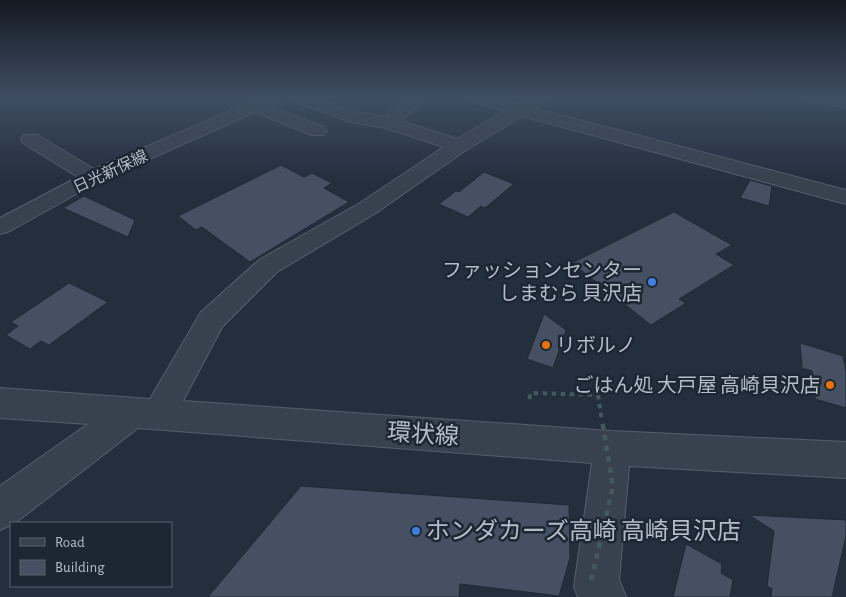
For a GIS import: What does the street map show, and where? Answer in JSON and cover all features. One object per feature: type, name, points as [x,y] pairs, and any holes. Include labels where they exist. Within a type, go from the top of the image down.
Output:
[{"type":"street","name":"日光新保線","points":[[1,225],[93,177],[214,124]]},
{"type":"street","points":[[300,124],[318,131]]},
{"type":"street","points":[[393,124],[459,146]]},
{"type":"street","points":[[0,510],[146,413],[211,320],[268,266],[368,208],[459,146],[497,124]]},
{"type":"street","points":[[573,124],[846,197]]},
{"type":"street","points":[[30,139],[93,177]]},
{"type":"street","name":"環状線","points":[[0,403],[611,448],[846,460]]},
{"type":"street","points":[[598,589],[596,587],[609,488],[611,448]]},
{"type":"path","points":[[529,400],[531,393],[598,395],[612,487],[598,589]]},
{"type":"building","points":[[281,165],[304,177],[312,173],[332,183],[324,188],[349,202],[250,262],[202,227],[196,230],[178,216]]},
{"type":"building","points":[[484,172],[514,184],[485,208],[481,206],[468,217],[439,204],[456,191],[459,192]]},
{"type":"building","points":[[750,180],[772,186],[769,206],[740,198]]},
{"type":"building","points":[[84,196],[135,220],[128,237],[63,208]]},
{"type":"building","name":"ファッションセンター しまむら 貝沢店","points":[[674,212],[732,245],[716,254],[734,265],[679,299],[686,303],[651,325],[572,263]]},
{"type":"building","points":[[69,283],[108,302],[49,345],[41,341],[30,349],[6,335],[18,326],[11,322]]},
{"type":"building","name":"リボルノ","points":[[544,314],[566,330],[553,368],[527,359]]},
{"type":"building","name":"ごはん処 大戸屋 高崎貝沢店","points":[[800,343],[843,356],[846,371],[846,408],[815,399],[812,371],[802,368]]},
{"type":"building","name":"ホンダカーズ高崎 高崎貝沢店","points":[[301,486],[569,505],[570,558],[559,596],[460,584],[459,597],[208,597]]},
{"type":"building","points":[[749,515],[846,520],[846,536],[832,597],[771,597],[772,589],[767,586],[774,531]]},
{"type":"building","points":[[686,544],[722,564],[721,573],[733,580],[730,597],[673,597]]},
{"type":"place","name":"ファッションセンター しまむら 貝沢店","points":[[652,282]]},
{"type":"place","name":"リボルノ","points":[[546,345]]},
{"type":"place","name":"ごはん処 大戸屋 高崎貝沢店","points":[[830,385]]},
{"type":"place","name":"ホンダカーズ高崎 高崎貝沢店","points":[[416,531]]}]
